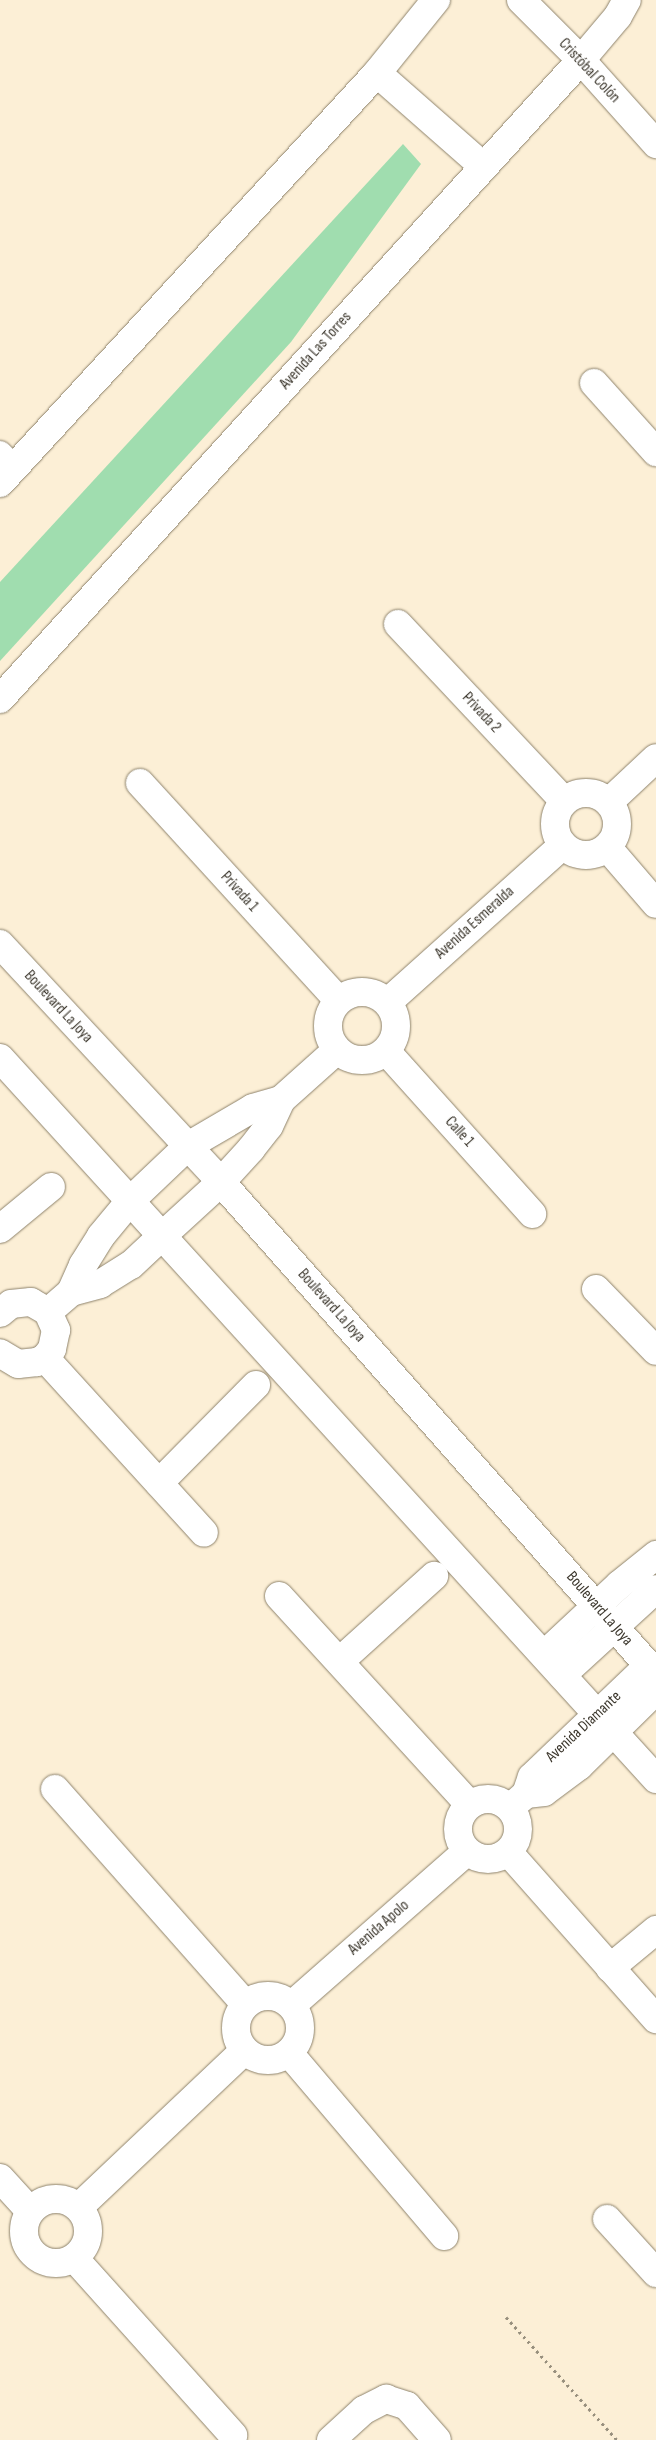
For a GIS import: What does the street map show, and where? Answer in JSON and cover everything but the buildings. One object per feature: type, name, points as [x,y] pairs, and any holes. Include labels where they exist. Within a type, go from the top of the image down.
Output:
[{"type":"street","points":[[5,468],[377,72],[436,0]]},
{"type":"street","name":"Cristóbal Colón","points":[[521,0],[581,60],[656,144]]},
{"type":"street","name":"Avenida Las Torres","points":[[0,699],[581,60],[618,16],[627,0]]},
{"type":"street","points":[[377,72],[484,167]]},
{"type":"street","points":[[594,383],[656,452]]},
{"type":"street","name":"Privada 2","points":[[398,624],[564,801]]},
{"type":"street","points":[[609,802],[656,758]]},
{"type":"street","name":"Privada 1","points":[[140,783],[338,1000]]},
{"type":"street","points":[[579,793],[595,794],[609,802],[616,817],[616,833],[607,847],[592,854],[576,854],[563,845],[555,831],[556,814],[564,801],[579,793]]},
{"type":"street","name":"Avenida Esmeralda","points":[[388,1002],[563,845]]},
{"type":"street","points":[[607,847],[656,904]]},
{"type":"street","name":"Boulevard La Joya","points":[[0,944],[221,1182],[597,1605],[654,1676]]},
{"type":"street","points":[[354,991],[372,992],[388,1002],[396,1017],[396,1035],[386,1051],[370,1060],[352,1060],[337,1050],[328,1034],[328,1016],[338,1000],[354,991]]},
{"type":"street","points":[[70,1292],[100,1284],[131,1265],[221,1182],[269,1126],[281,1100],[337,1050]]},
{"type":"street","name":"Calle 1","points":[[386,1051],[532,1214]]},
{"type":"street","points":[[0,1058],[656,1779]]},
{"type":"street","points":[[48,1312],[70,1292],[83,1265],[101,1236],[130,1202],[188,1146],[253,1108],[281,1100]]},
{"type":"street","points":[[0,1230],[52,1187]]},
{"type":"street","points":[[596,1288],[656,1352]]},
{"type":"street","points":[[0,1354],[18,1364],[37,1362],[45,1358],[52,1349],[56,1330],[48,1312],[31,1302],[11,1304],[1,1310]]},
{"type":"street","points":[[45,1358],[204,1533]]},
{"type":"street","points":[[159,1483],[256,1385]]},
{"type":"street","points":[[553,1665],[597,1605],[656,1555]]},
{"type":"street","points":[[340,1661],[434,1576]]},
{"type":"street","points":[[553,1665],[614,1627],[656,1589]]},
{"type":"street","points":[[279,1596],[469,1804]]},
{"type":"street","name":"Avenida Diamante","points":[[519,1800],[544,1792],[579,1766],[605,1724],[654,1676]]},
{"type":"street","points":[[55,1789],[244,2004]]},
{"type":"street","points":[[490,1798],[519,1800],[518,1839],[509,1853],[487,1860],[466,1852],[458,1836],[458,1819],[469,1804],[490,1798]]},
{"type":"street","name":"Avenida Apolo","points":[[292,2005],[466,1852]]},
{"type":"street","points":[[509,1853],[656,2019]]},
{"type":"street","points":[[610,1968],[656,1930]]},
{"type":"street","points":[[260,1996],[277,1996],[292,2005],[300,2017],[301,2030],[297,2043],[289,2053],[274,2060],[258,2059],[244,2051],[236,2037],[236,2019],[244,2004],[260,1996]]},
{"type":"street","points":[[78,2207],[244,2051]]},
{"type":"street","points":[[289,2053],[444,2236]]},
{"type":"street","points":[[0,2178],[30,2211]]},
{"type":"street","points":[[62,2199],[78,2207],[88,2224],[87,2243],[75,2259],[57,2265],[39,2260],[26,2247],[23,2228],[30,2211],[45,2200],[62,2199]]},
{"type":"street","points":[[607,2219],[656,2273]]},
{"type":"street","points":[[75,2259],[232,2435]]},
{"type":"street","points":[[331,2440],[364,2410],[386,2399],[407,2406],[437,2440]]},
{"type":"path","points":[[506,2316],[617,2440]]},
{"type":"green space","points":[[403,144],[421,164],[291,342],[0,661],[0,582]]}]
